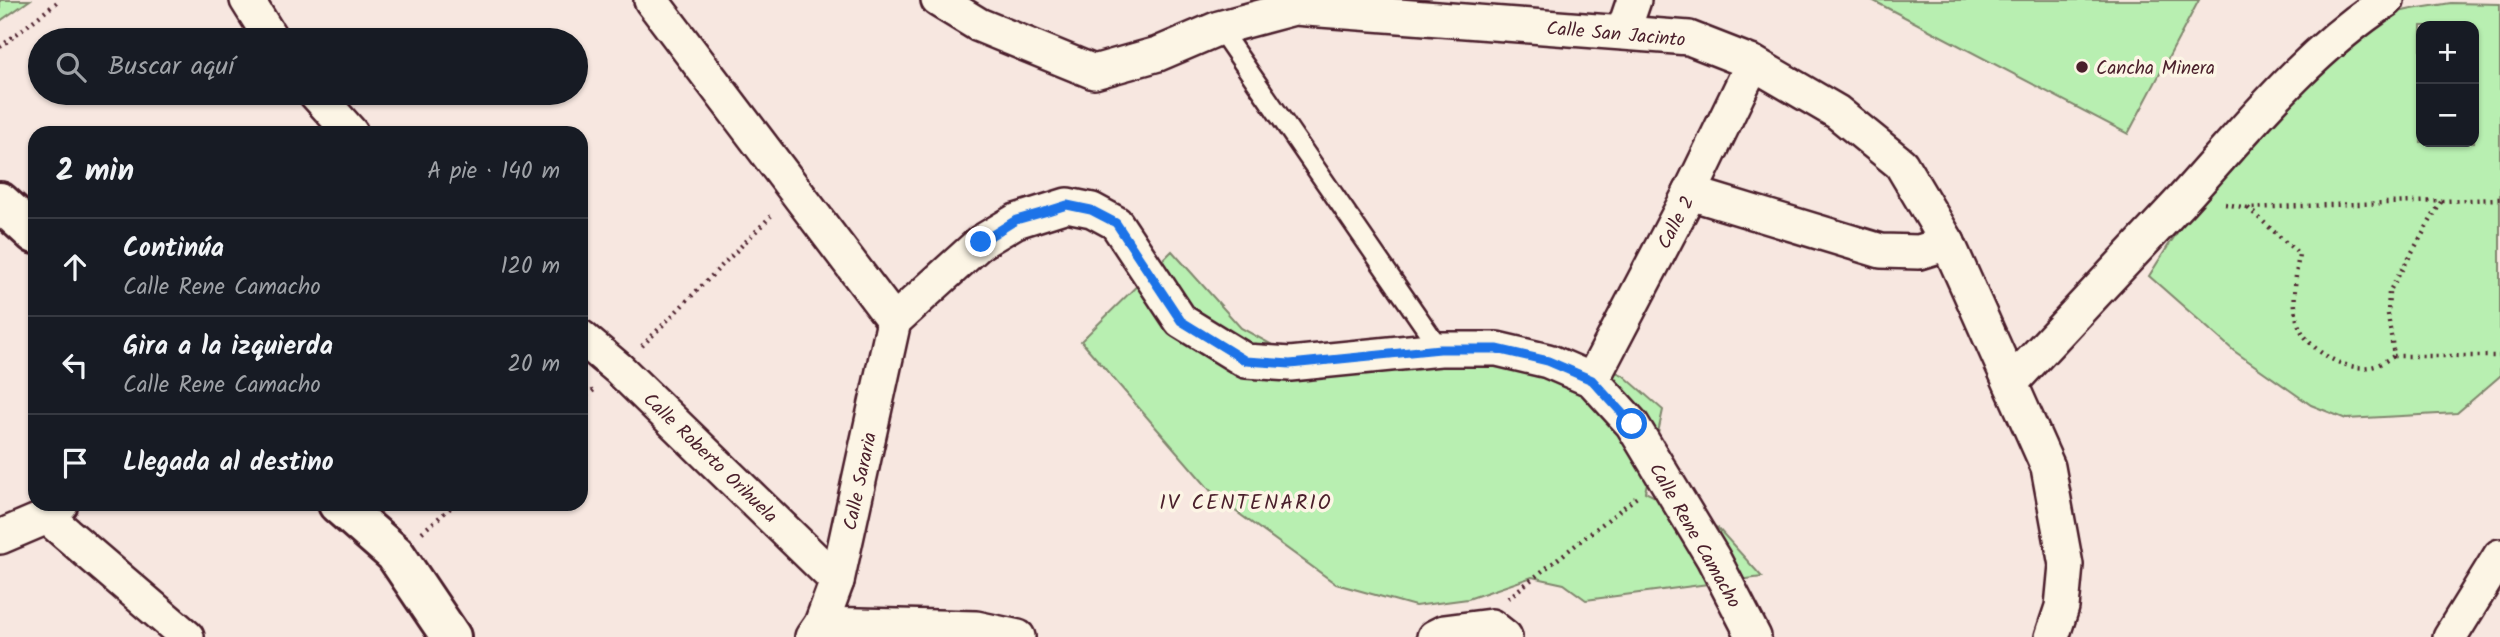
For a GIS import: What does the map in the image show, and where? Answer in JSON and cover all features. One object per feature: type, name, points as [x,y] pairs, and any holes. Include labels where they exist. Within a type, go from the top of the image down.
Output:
[{"type":"main road","points":[[0,202],[28,228]]},
{"type":"main road","points":[[346,511],[394,554],[451,637]]},
{"type":"street","points":[[247,0],[264,28]]},
{"type":"street","points":[[651,0],[894,321]]},
{"type":"street","name":"Calle San Jacinto","points":[[938,0],[985,12],[1094,72],[1158,54],[1219,28],[1294,8],[1689,38],[1752,63],[1837,112],[1901,164],[1948,243],[2048,467],[2066,565],[2062,607],[2052,637]]},
{"type":"street","points":[[1623,32],[1634,0]]},
{"type":"street","points":[[2011,383],[2184,198],[2258,111],[2362,17],[2387,0]]},
{"type":"street","name":"Calle 2","points":[[1592,380],[1690,193],[1752,63]]},
{"type":"street","points":[[326,105],[345,126]]},
{"type":"street","points":[[1690,193],[1881,251],[1919,252],[1948,243]]},
{"type":"street","name":"Calle Rene Camacho","points":[[894,321],[981,242],[1016,220],[1067,205],[1091,210],[1116,223],[1181,321],[1246,361],[1290,364],[1440,349],[1497,349],[1548,361],[1592,380],[1632,424],[1713,558],[1754,637]]},
{"type":"street","name":"Calle Sararia","points":[[816,630],[837,581],[894,321]]},
{"type":"street","name":"Calle Roberto Orihuela","points":[[588,343],[619,369],[837,581]]},
{"type":"street","points":[[0,537],[54,511],[187,637]]},
{"type":"street","points":[[2450,637],[2500,556]]},
{"type":"street","points":[[816,630],[976,628],[1018,637]]},
{"type":"street","points":[[1434,637],[1444,632],[1498,631]]},
{"type":"lane","points":[[1219,28],[1440,349]]},
{"type":"path","points":[[0,47],[60,0]]},
{"type":"path","points":[[588,394],[619,369],[796,191]]},
{"type":"path","points":[[2184,198],[2248,208],[2500,199]]},
{"type":"path","points":[[2394,356],[2388,314],[2389,292],[2441,201]]},
{"type":"path","points":[[2248,208],[2300,254],[2295,295],[2297,321],[2305,336],[2325,356],[2351,366],[2374,366],[2394,356],[2500,356]]},
{"type":"path","points":[[1498,631],[1511,593],[1645,491]]},
{"type":"green space","points":[[0,0],[30,0],[0,21]]},
{"type":"green space","name":"Cancha Minera","points":[[1872,0],[2199,0],[2128,134]]},
{"type":"green space","points":[[2451,3],[2500,4],[2500,376],[2457,413],[2346,419],[2311,405],[2234,351],[2149,276],[2223,168],[2282,99],[2314,68],[2348,41],[2384,18],[2407,10]]},
{"type":"green space","points":[[1172,251],[1241,328],[1287,353],[1530,342],[1577,355],[1623,375],[1663,410],[1645,492],[1718,528],[1762,577],[1586,600],[1564,584],[1532,577],[1468,599],[1415,606],[1336,584],[1216,497],[1081,341]]},
{"type":"place","name":"Cancha Minera","points":[[2082,67]]},
{"type":"district","name":"IV CENTENARIO","points":[[1246,502]]},
{"type":"route","points":[[981,242],[1016,220],[1067,205],[1091,210],[1116,223],[1154,276],[1181,321],[1246,361],[1290,364],[1440,349],[1497,349],[1548,361],[1592,380],[1632,424]]}]
